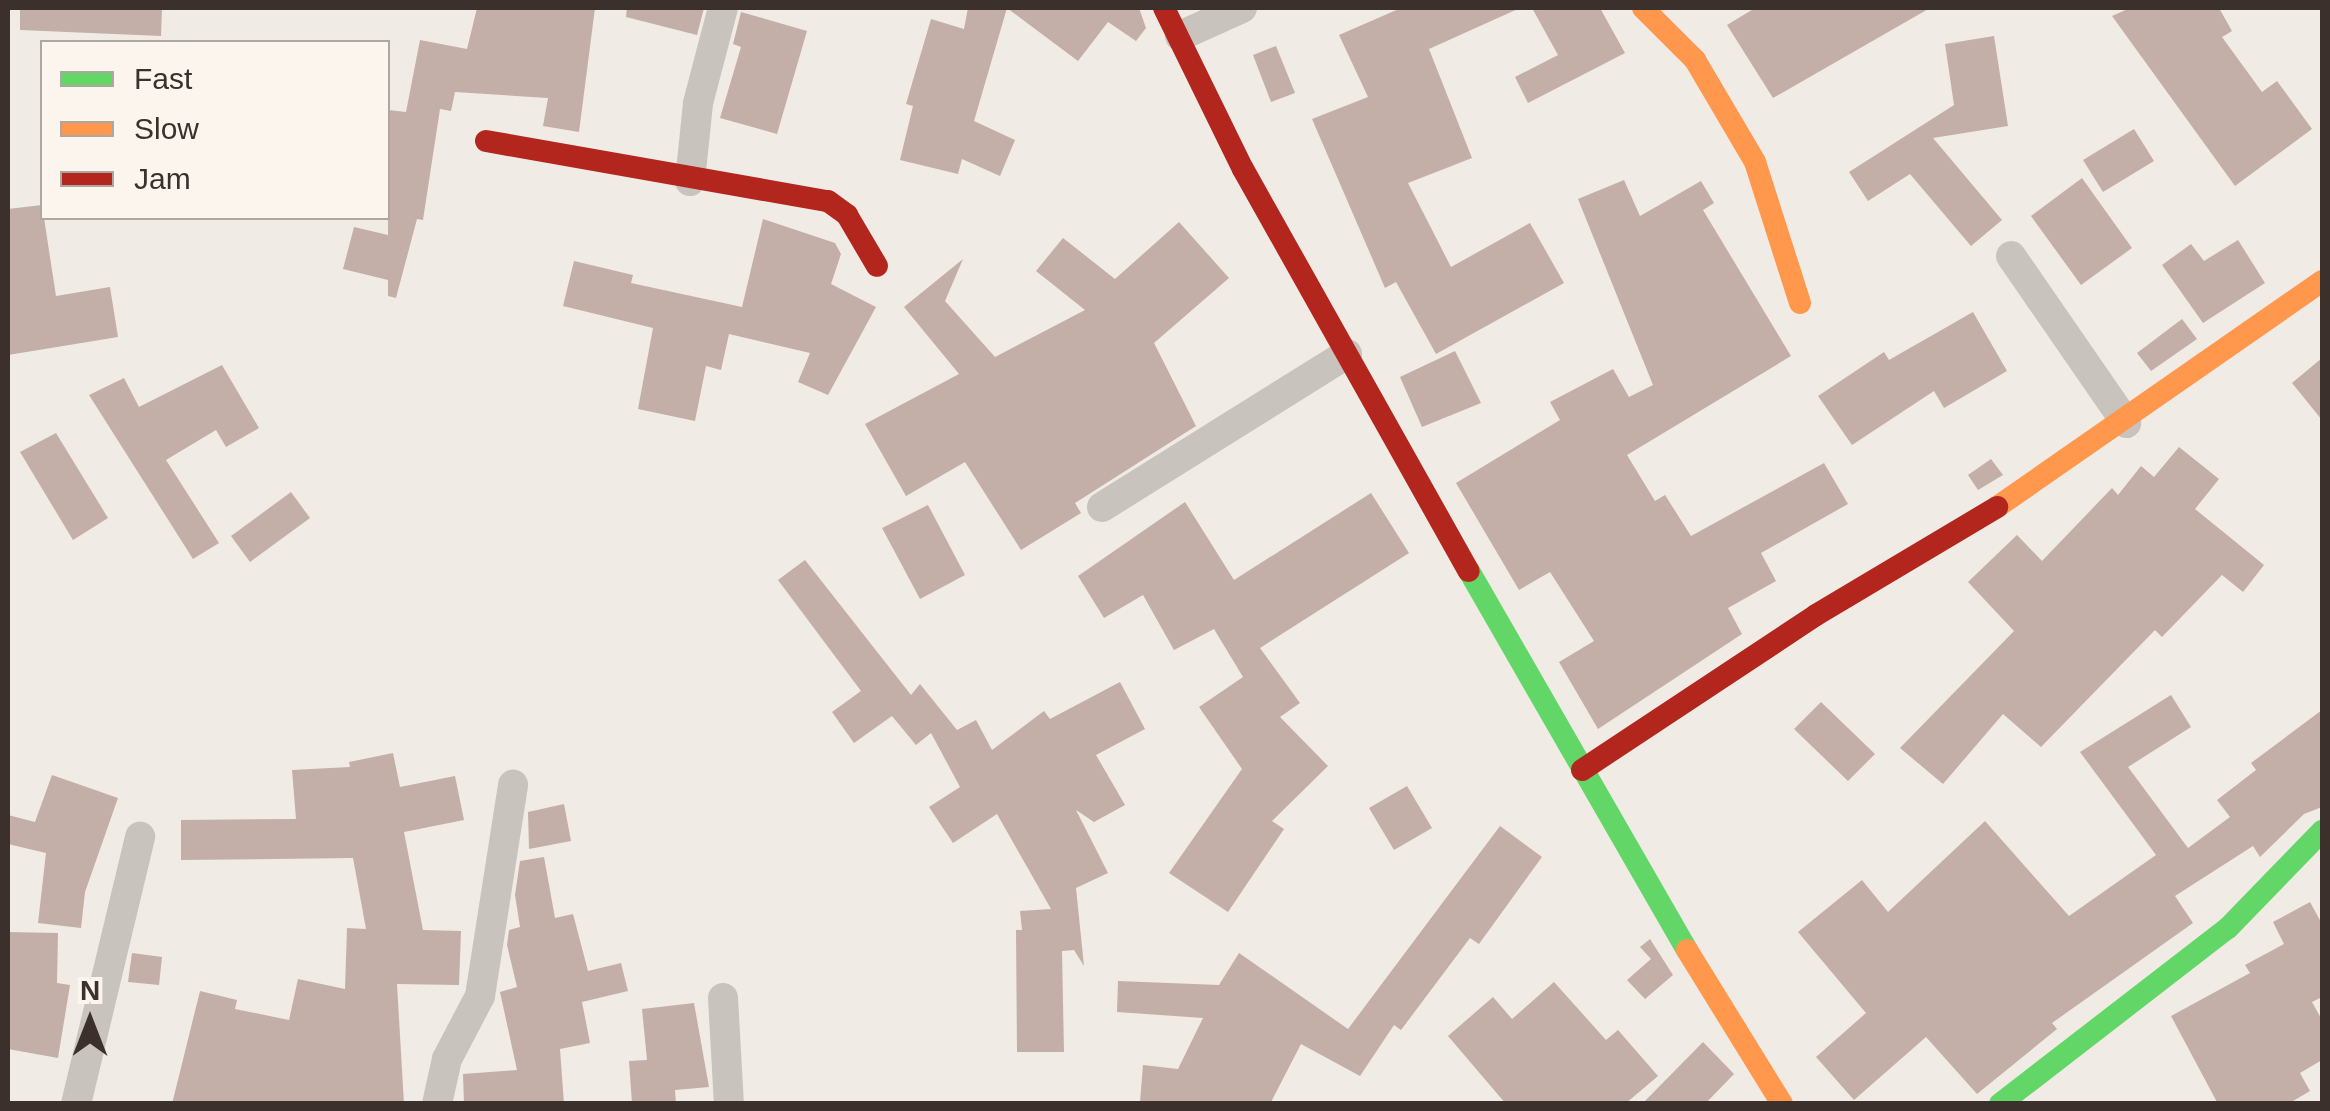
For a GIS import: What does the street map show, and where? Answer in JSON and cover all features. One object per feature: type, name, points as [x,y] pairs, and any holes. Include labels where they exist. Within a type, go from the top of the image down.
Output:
[{"type":"street","points":[[690,181],[698,103],[723,8]]},
{"type":"street","points":[[1164,8],[1243,169],[1346,354],[1582,770],[1782,1104]]},
{"type":"street","points":[[1180,36],[1242,8]]},
{"type":"street","points":[[1644,8],[1695,60],[1755,162],[1800,303]]},
{"type":"street","points":[[486,141],[690,181],[828,200],[846,216],[877,266]]},
{"type":"street","points":[[2011,256],[2126,423]]},
{"type":"street","points":[[1582,770],[2126,423],[2322,281]]},
{"type":"street","points":[[1102,507],[1346,354]]},
{"type":"street","points":[[437,1104],[446,1060],[471,1024],[480,996],[513,785]]},
{"type":"street","points":[[2000,1104],[2228,928],[2322,830]]},
{"type":"street","points":[[76,1104],[140,837]]},
{"type":"street","points":[[723,998],[729,1104]]},
{"type":"building","points":[[20,8],[162,8],[161,36],[20,30]]},
{"type":"building","points":[[477,8],[595,8],[579,132],[543,126],[548,98],[455,92],[451,111],[440,109],[423,220],[417,219],[396,298],[388,296],[388,280],[343,269],[354,227],[388,235],[390,110],[406,112],[420,40],[467,49]]},
{"type":"building","points":[[627,8],[704,8],[697,35],[626,17]]},
{"type":"building","points":[[968,8],[1007,8],[974,121],[1015,140],[1000,176],[962,159],[958,174],[900,160],[913,106],[906,104],[931,19],[964,29]]},
{"type":"building","points":[[1007,8],[1139,8],[1146,28],[1136,41],[1108,22],[1078,61]]},
{"type":"building","points":[[1401,8],[1520,8],[1429,49],[1472,158],[1408,183],[1451,267],[1530,223],[1564,283],[1436,354],[1396,282],[1385,288],[1312,119],[1368,97],[1339,35]]},
{"type":"building","points":[[1532,8],[1600,8],[1625,53],[1528,103],[1515,77],[1558,55]]},
{"type":"building","points":[[1755,8],[1930,8],[1773,98],[1727,25]]},
{"type":"building","points":[[2130,8],[2219,8],[2232,31],[2222,37],[2262,92],[2277,81],[2312,129],[2235,186],[2112,16]]},
{"type":"building","points":[[741,12],[807,31],[777,134],[720,118],[741,47],[733,44]]},
{"type":"building","points":[[1994,36],[2008,126],[1933,138],[2002,220],[1971,246],[1910,174],[1868,201],[1849,172],[1954,105],[1945,44]]},
{"type":"building","points":[[1276,46],[1295,93],[1271,102],[1253,55]]},
{"type":"building","points":[[2134,129],[2154,161],[2103,192],[2083,160]]},
{"type":"building","points":[[2082,178],[2132,248],[2081,285],[2031,216]]},
{"type":"building","points":[[1624,180],[1640,216],[1701,181],[1714,203],[1703,210],[1791,356],[1627,455],[1655,501],[1665,495],[1691,536],[1824,463],[1848,504],[1761,553],[1776,581],[1728,608],[1742,634],[1598,729],[1559,662],[1594,641],[1550,572],[1519,590],[1456,483],[1560,420],[1550,402],[1613,369],[1629,397],[1653,385],[1578,199]]},
{"type":"building","points":[[40,205],[56,296],[110,287],[118,337],[8,355],[8,209]]},
{"type":"building","points":[[763,219],[835,243],[841,254],[831,284],[876,307],[828,395],[798,382],[810,353],[729,334],[721,370],[706,366],[695,421],[638,409],[653,328],[563,306],[574,261],[633,275],[631,283],[742,307]]},
{"type":"building","points":[[1179,222],[1229,278],[1154,343],[1196,426],[1075,503],[1081,513],[1021,550],[965,462],[906,496],[865,424],[959,374],[904,307],[963,259],[945,301],[995,357],[1085,310],[1036,271],[1063,238],[1115,279]]},
{"type":"building","points":[[2238,240],[2265,283],[2203,323],[2162,265],[2191,244],[2204,261]]},
{"type":"building","points":[[1973,312],[2007,371],[1944,408],[1934,391],[1852,445],[1818,396],[1884,352],[1889,360]]},
{"type":"building","points":[[2182,319],[2197,339],[2151,371],[2137,353]]},
{"type":"building","points":[[1455,351],[1481,403],[1422,427],[1400,377]]},
{"type":"building","points":[[2322,358],[2322,420],[2292,383]]},
{"type":"building","points":[[222,365],[259,428],[226,447],[216,430],[166,460],[219,543],[193,559],[89,395],[124,378],[139,407]]},
{"type":"building","points":[[56,433],[108,518],[73,540],[20,452]]},
{"type":"building","points":[[2179,447],[2219,479],[2195,509],[2264,565],[2243,592],[2222,575],[2162,637],[2155,630],[2041,747],[2003,714],[1943,784],[1900,748],[2014,631],[1968,582],[2017,535],[2042,561],[2112,488],[2118,495],[2141,466],[2154,477]]},
{"type":"building","points":[[1991,459],[2003,475],[1978,490],[1968,475]]},
{"type":"building","points":[[291,492],[310,518],[250,562],[231,536]]},
{"type":"building","points":[[1371,493],[1409,553],[1260,648],[1300,703],[1280,717],[1328,766],[1272,821],[1284,829],[1228,912],[1169,873],[1242,769],[1199,707],[1243,677],[1214,629],[1174,650],[1143,595],[1104,618],[1078,576],[1185,502],[1234,580]]},
{"type":"building","points":[[928,505],[965,575],[920,599],[882,528]]},
{"type":"building","points":[[805,560],[911,695],[920,684],[957,730],[976,720],[992,750],[1044,711],[1050,719],[1120,682],[1145,729],[1096,755],[1125,805],[1094,822],[1076,810],[1108,873],[1076,888],[1084,966],[1074,950],[1062,951],[1064,1052],[1017,1052],[1016,930],[1022,930],[1020,911],[1051,909],[997,814],[953,843],[929,807],[960,787],[931,733],[916,745],[892,716],[854,743],[832,712],[861,691],[778,580]]},
{"type":"building","points":[[2171,695],[2191,727],[2128,767],[2188,848],[2230,817],[2217,800],[2256,770],[2251,763],[2322,710],[2322,807],[2304,814],[2260,857],[2253,846],[2175,896],[2193,923],[2052,1023],[2057,1029],[1977,1094],[1926,1037],[1854,1100],[1816,1057],[1866,1013],[1798,932],[1862,880],[1888,912],[1985,821],[2069,916],[2156,855],[2080,752]]},
{"type":"building","points":[[1821,702],[1875,754],[1848,781],[1794,729]]},
{"type":"building","points":[[393,753],[400,787],[455,776],[464,820],[404,832],[423,930],[461,931],[459,985],[397,984],[404,1104],[172,1104],[200,991],[237,1000],[235,1009],[289,1020],[298,979],[345,989],[347,928],[366,929],[353,858],[181,860],[181,820],[296,819],[292,770],[350,767],[349,762]]},
{"type":"building","points":[[52,775],[118,798],[85,892],[81,928],[38,923],[46,853],[8,844],[8,815],[35,822]]},
{"type":"building","points":[[1407,786],[1432,828],[1394,850],[1369,808]]},
{"type":"building","points":[[564,804],[571,841],[529,849],[528,812]]},
{"type":"building","points":[[1500,826],[1542,857],[1479,944],[1470,938],[1401,1030],[1394,1025],[1360,1076],[1301,1044],[1270,1104],[1140,1102],[1143,1065],[1178,1069],[1203,1018],[1117,1012],[1118,981],[1219,985],[1239,953],[1348,1029]]},
{"type":"building","points":[[544,857],[555,918],[573,914],[588,971],[621,963],[628,991],[582,1002],[590,1043],[560,1049],[564,1104],[464,1104],[463,1074],[517,1070],[500,992],[517,987],[507,945],[509,930],[520,927],[515,895],[520,861]]},
{"type":"building","points":[[2310,902],[2322,924],[2322,997],[2312,1002],[2322,1020],[2322,1060],[2300,1073],[2310,1091],[2288,1104],[2218,1104],[2171,1016],[2250,973],[2245,965],[2284,944],[2273,922]]},
{"type":"building","points":[[8,932],[58,933],[57,983],[70,985],[58,1058],[8,1049]]},
{"type":"building","points":[[1650,939],[1673,975],[1645,999],[1627,980],[1651,959],[1640,947]]},
{"type":"building","points":[[132,953],[162,957],[159,985],[128,982]]},
{"type":"building","points":[[1554,982],[1606,1040],[1618,1030],[1658,1076],[1625,1104],[1506,1104],[1448,1036],[1493,997],[1512,1019]]},
{"type":"building","points":[[694,1003],[709,1087],[675,1090],[676,1104],[632,1104],[629,1061],[647,1060],[642,1009]]},
{"type":"building","points":[[1703,1042],[1734,1074],[1705,1104],[1642,1104]]},
{"type":"traffic: fast","points":[[1469,571],[1687,950]]},
{"type":"traffic: fast","points":[[2000,1104],[2228,928],[2322,831]]},
{"type":"traffic: slow","points":[[1643,8],[1695,60],[1755,162],[1800,303]]},
{"type":"traffic: slow","points":[[1997,507],[2322,281]]},
{"type":"traffic: slow","points":[[1687,950],[1782,1104]]},
{"type":"traffic: jam","points":[[1164,8],[1243,169],[1469,571]]},
{"type":"traffic: jam","points":[[486,141],[828,201],[847,215],[877,266]]},
{"type":"traffic: jam","points":[[1582,770],[1816,615],[1997,507]]}]
